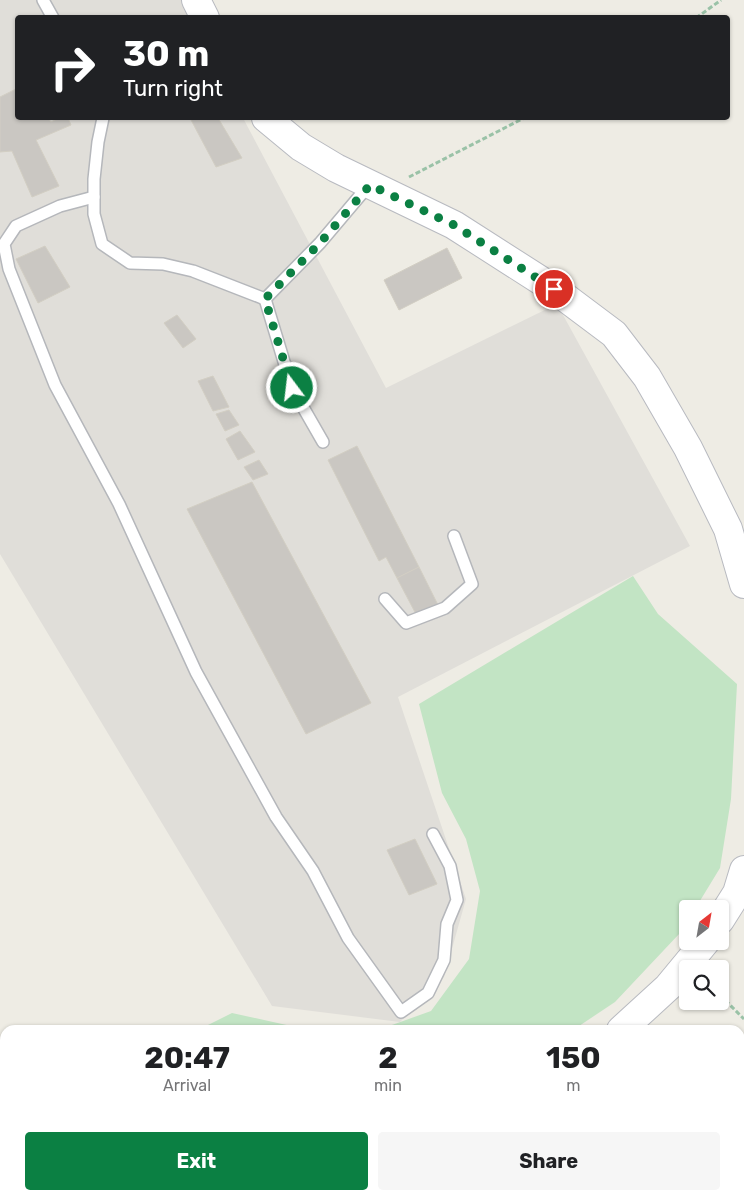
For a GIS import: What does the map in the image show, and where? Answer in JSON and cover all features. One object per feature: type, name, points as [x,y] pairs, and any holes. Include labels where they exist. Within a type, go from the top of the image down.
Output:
[{"type":"main road","points":[[196,0],[204,15]]},
{"type":"main road","points":[[268,120],[301,148],[375,188],[454,225],[554,289],[614,334],[647,377],[688,448],[728,529],[744,584]]},
{"type":"main road","points":[[729,906],[737,893],[744,870]]},
{"type":"main road","points":[[626,1025],[668,987],[699,950]]},
{"type":"lane","points":[[43,0],[51,15]]},
{"type":"lane","points":[[103,120],[98,142],[94,197],[94,214],[102,244],[130,263],[163,264],[193,271],[265,299]]},
{"type":"lane","points":[[265,299],[375,188]]},
{"type":"lane","points":[[94,197],[60,206],[16,226],[4,244],[9,269],[56,385],[119,504],[171,620],[201,681],[276,816],[313,871],[348,938],[401,1012],[428,993],[444,960],[447,924],[457,900],[450,866],[433,834]]},
{"type":"lane","points":[[265,299],[292,388],[323,442]]},
{"type":"lane","points":[[385,599],[406,623],[445,608],[472,584],[454,536]]},
{"type":"path","points":[[700,15],[721,0]]},
{"type":"path","points":[[375,188],[520,120]]},
{"type":"path","points":[[729,1004],[744,1019]]},
{"type":"shaded area","points":[[0,0],[181,0],[189,15],[15,15],[15,120],[244,120],[386,388],[557,304],[690,546],[398,697],[466,899],[444,977],[400,1022],[272,1006],[0,554]]},
{"type":"green space","points":[[633,576],[658,614],[737,684],[731,799],[720,868],[700,900],[679,900],[679,934],[615,1002],[580,1025],[392,1025],[431,1011],[469,959],[480,891],[466,839],[442,793],[419,704]]},
{"type":"green space","points":[[232,1013],[286,1025],[208,1025]]},
{"type":"building","points":[[15,90],[15,120],[50,120],[51,122],[55,120],[69,120],[71,125],[36,140],[59,186],[32,197],[12,151],[0,152],[0,97]]},
{"type":"building","points":[[191,120],[219,120],[242,158],[216,167]]},
{"type":"building","points":[[45,246],[70,287],[38,303],[16,259]]},
{"type":"building","points":[[447,248],[462,278],[399,310],[384,280]]},
{"type":"building","points":[[177,315],[196,339],[183,348],[164,323]]},
{"type":"building","points":[[213,376],[229,407],[213,411],[198,381]]},
{"type":"building","points":[[229,410],[239,425],[225,431],[216,414]]},
{"type":"building","points":[[240,431],[255,452],[238,460],[226,439]]},
{"type":"building","points":[[357,446],[419,567],[397,578],[386,557],[379,561],[328,460]]},
{"type":"building","points":[[259,460],[268,474],[253,480],[244,467]]},
{"type":"building","points":[[252,482],[371,703],[306,734],[187,509]]},
{"type":"building","points":[[419,567],[438,605],[417,616],[397,578]]},
{"type":"building","points":[[415,839],[437,884],[409,895],[387,850]]},
{"type":"route","points":[[292,388],[265,299],[320,243],[370,185],[381,192],[454,225],[554,289]]}]
